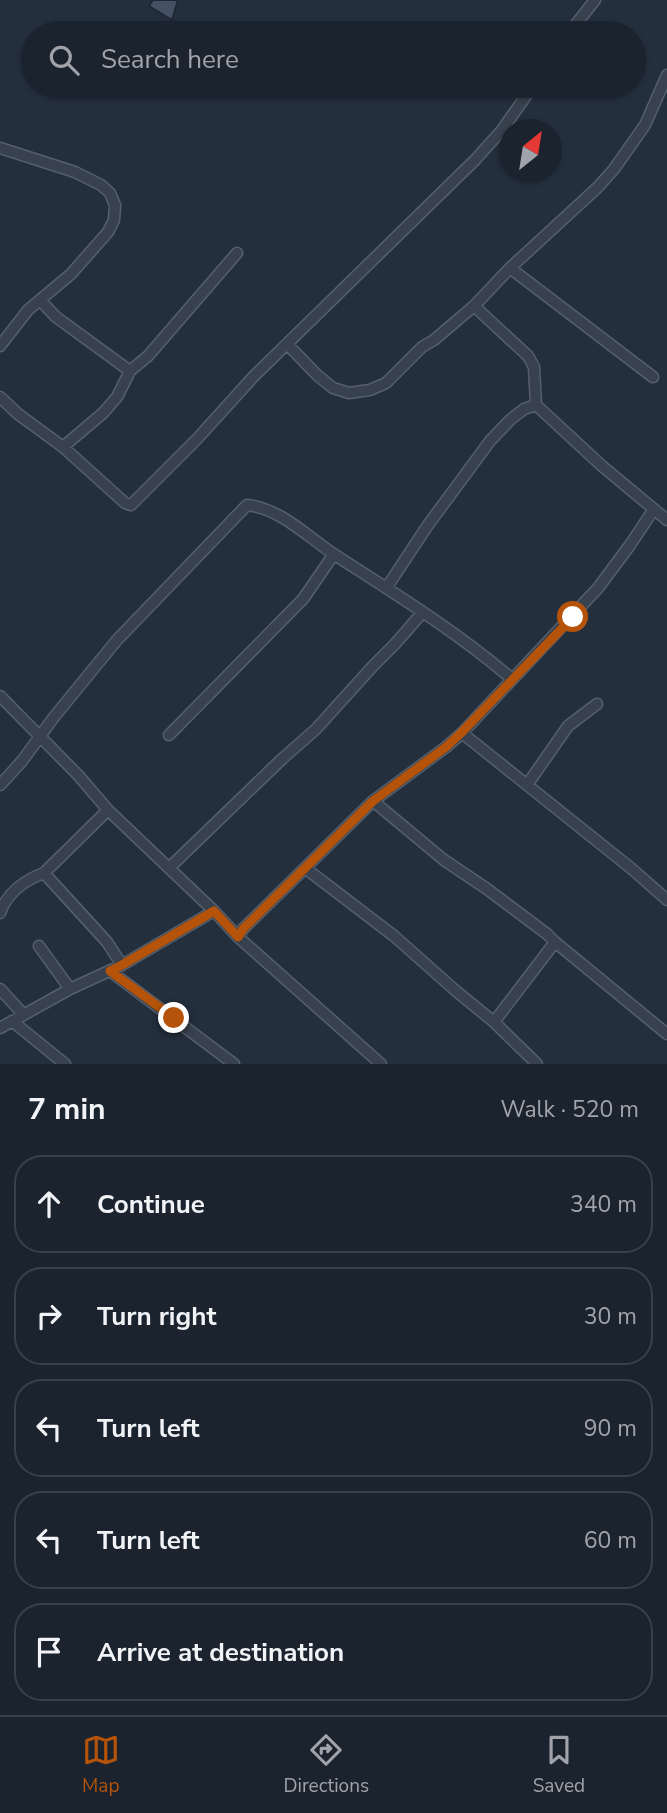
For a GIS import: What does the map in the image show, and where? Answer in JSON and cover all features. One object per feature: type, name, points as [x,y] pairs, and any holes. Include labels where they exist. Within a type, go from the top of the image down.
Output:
[{"type":"street","points":[[578,21],[595,0]]},
{"type":"street","points":[[287,344],[333,388],[349,393],[370,390],[386,383],[422,347],[474,306],[537,241],[598,187],[645,125],[666,80]]},
{"type":"street","points":[[0,397],[18,414],[63,447],[117,497],[131,505],[197,439],[253,377],[475,160],[502,130],[525,98]]},
{"type":"street","points":[[0,148],[75,172],[110,192],[115,205],[114,219],[108,232],[71,274],[28,310],[0,346]]},
{"type":"street","points":[[63,447],[103,413],[117,397],[130,371],[148,356],[237,253]]},
{"type":"street","points":[[510,268],[653,377]]},
{"type":"street","points":[[40,300],[56,317],[130,371]]},
{"type":"street","points":[[474,306],[528,356],[534,368],[536,405],[602,466],[667,520]]},
{"type":"street","points":[[387,587],[443,503],[490,441],[510,420],[536,405]]},
{"type":"street","points":[[0,785],[117,640],[247,505],[268,510],[387,587],[512,679]]},
{"type":"street","points":[[238,937],[373,801],[461,733],[598,589],[654,509]]},
{"type":"street","points":[[169,735],[303,599],[334,554]]},
{"type":"street","points":[[169,868],[316,729],[422,613]]},
{"type":"street","points":[[0,696],[78,775],[108,810],[238,937],[381,1064]]},
{"type":"street","points":[[527,785],[568,726],[597,704]]},
{"type":"street","points":[[461,733],[667,900]]},
{"type":"street","points":[[373,801],[450,865],[529,920],[667,1034]]},
{"type":"street","points":[[0,913],[16,889],[31,877],[44,873],[108,810]]},
{"type":"street","points":[[305,868],[394,936],[494,1022],[537,1064]]},
{"type":"street","points":[[44,873],[107,942],[122,965]]},
{"type":"street","points":[[0,1028],[70,989],[122,965],[214,911]]},
{"type":"street","points":[[494,1022],[555,942]]},
{"type":"street","points":[[39,946],[70,989]]},
{"type":"street","points":[[110,971],[234,1064]]},
{"type":"street","points":[[0,989],[23,1014]]},
{"type":"street","points":[[12,1021],[65,1064]]},
{"type":"building","points":[[153,0],[178,0],[172,20],[149,6]]},
{"type":"route","points":[[174,1018],[110,971],[214,911],[238,937],[373,801],[461,733],[573,617]]}]
